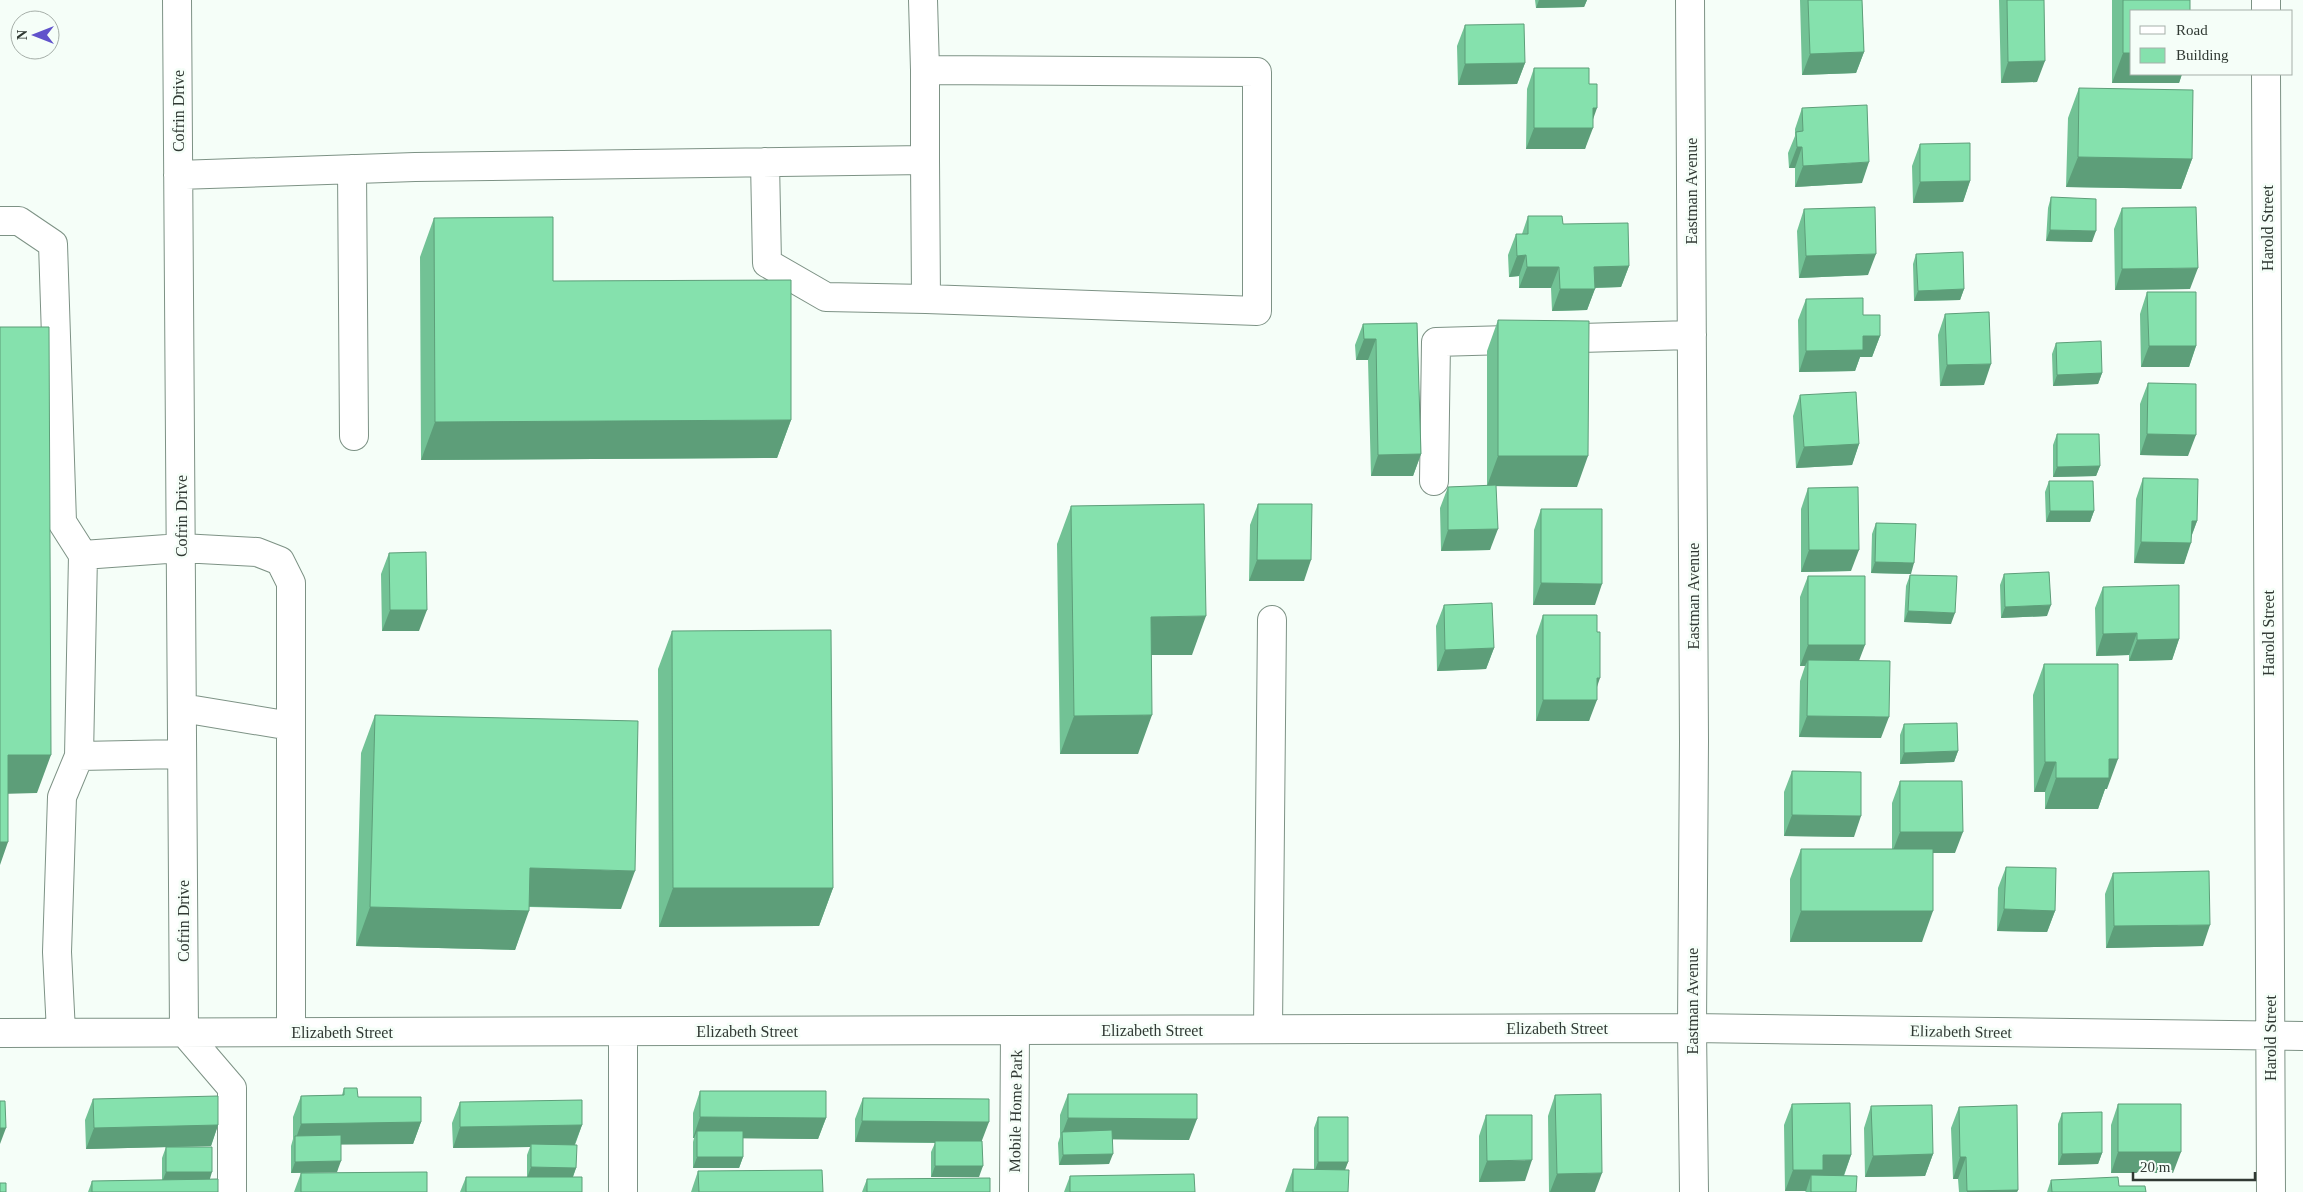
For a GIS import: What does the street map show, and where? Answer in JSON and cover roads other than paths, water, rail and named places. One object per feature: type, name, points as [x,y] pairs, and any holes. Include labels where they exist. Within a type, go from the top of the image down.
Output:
[{"type":"street","name":"Cofrin Drive","points":[[177,0],[184,1032]]},
{"type":"street","points":[[923,0],[926,299]]},
{"type":"street","name":"Eastman Avenue","points":[[1690,0],[1694,741],[1692,1028],[1694,1192]]},
{"type":"street","points":[[765,162],[767,263],[826,296],[1257,311],[1257,72],[925,70]]},
{"type":"street","name":"Harold Street","points":[[2266,75],[2271,1192]]},
{"type":"street","points":[[178,175],[352,169],[925,160]]},
{"type":"street","points":[[352,169],[354,436]]},
{"type":"street","points":[[0,221],[19,221],[53,244],[62,522],[83,555],[79,756],[62,797],[57,952],[61,1032]]},
{"type":"street","points":[[1434,481],[1436,342],[1692,335]]},
{"type":"street","points":[[83,555],[181,548],[257,552],[280,561],[291,583],[291,1032]]},
{"type":"street","points":[[1268,1029],[1272,620]]},
{"type":"street","points":[[182,708],[291,726]]},
{"type":"street","points":[[79,756],[182,754]]},
{"type":"street","name":"Elizabeth Street","points":[[0,1033],[1692,1028],[2303,1036]]},
{"type":"street","name":"Mobile Home Park","points":[[1014,1192],[1016,1030]]},
{"type":"street","points":[[184,1032],[232,1088],[232,1192]]},
{"type":"street","points":[[623,1032],[623,1192]]}]
